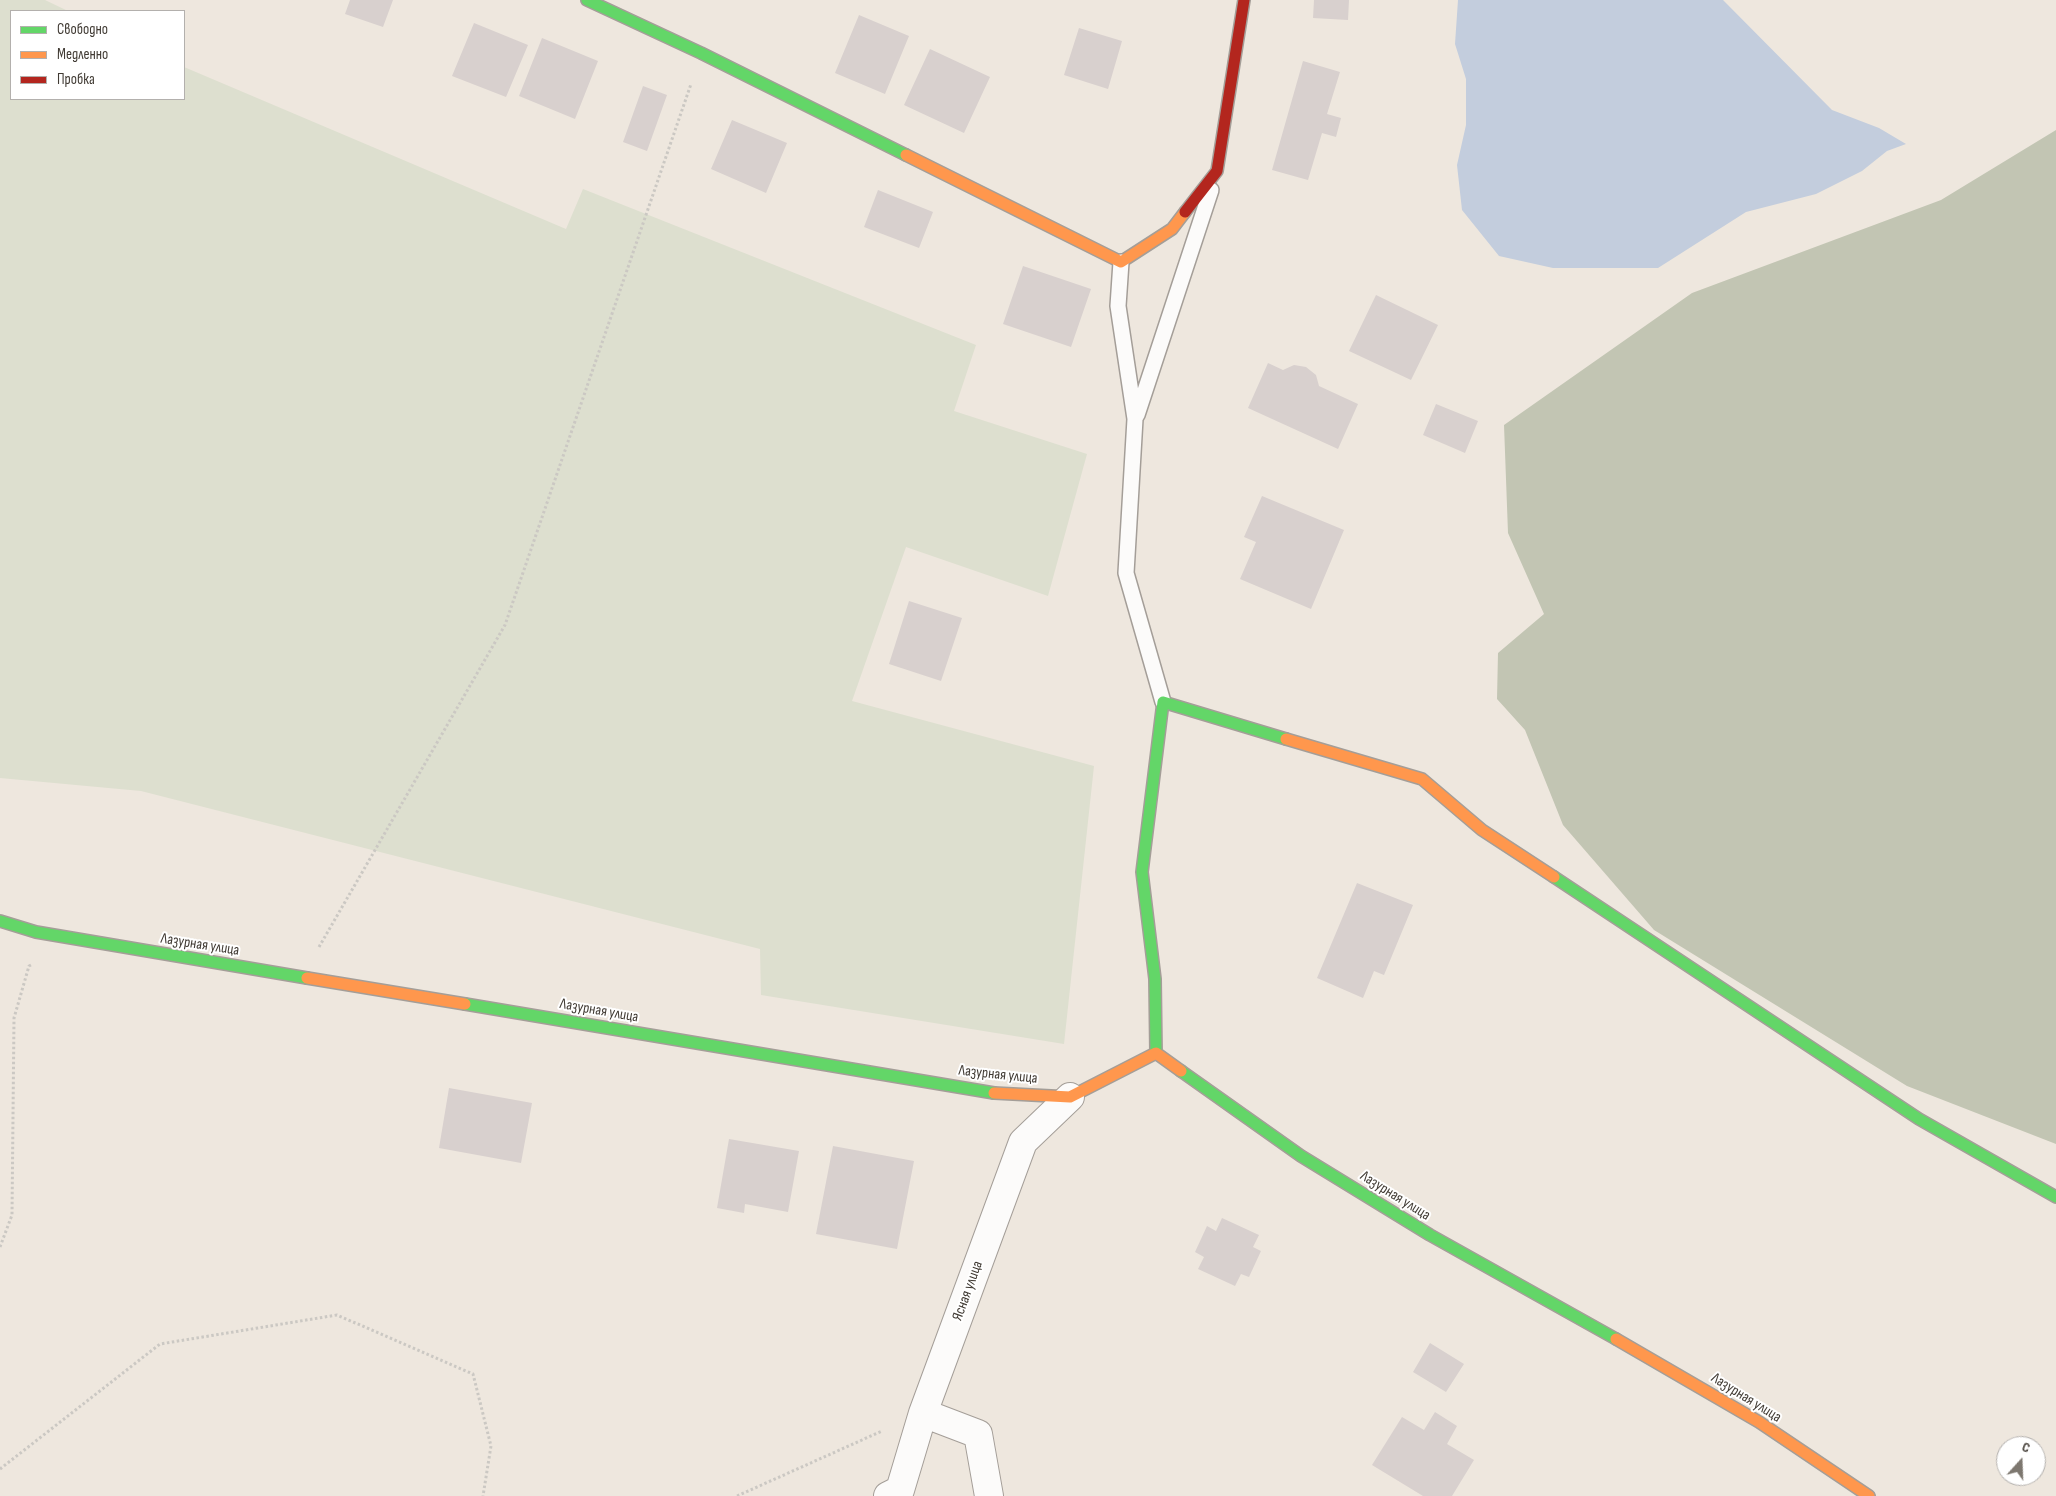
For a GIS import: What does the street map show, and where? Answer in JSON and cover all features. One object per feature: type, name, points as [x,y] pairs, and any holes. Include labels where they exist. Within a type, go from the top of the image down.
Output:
[{"type":"street","points":[[587,0],[701,53],[1121,262],[1172,230],[1217,171],[1244,0]]},
{"type":"street","points":[[1156,1053],[1155,980],[1142,872],[1163,702],[1422,779],[1482,830],[1918,1119],[2056,1197]]},
{"type":"street","name":"Лазурная улица","points":[[0,921],[36,932],[1001,1094],[1070,1097],[1156,1053],[1301,1156],[1430,1235],[1694,1383],[1759,1422],[1869,1496]]},
{"type":"street","name":"Ясная улица","points":[[889,1496],[900,1490],[923,1413],[1023,1142],[1070,1097]]},
{"type":"street","points":[[923,1413],[978,1434],[989,1496]]},
{"type":"lane","points":[[1135,419],[1217,171]]},
{"type":"lane","points":[[1121,262],[1118,306],[1135,419],[1126,572],[1163,702]]},
{"type":"path","points":[[302,977],[505,625],[701,53]]},
{"type":"path","points":[[0,1247],[12,1214],[14,1018],[29,966],[37,962]]},
{"type":"path","points":[[0,1469],[160,1344],[337,1315],[474,1374],[492,1446],[483,1496]]},
{"type":"path","points":[[736,1496],[923,1413]]},
{"type":"green space","points":[[0,0],[45,0],[66,10],[10,10],[10,100],[185,100],[185,67],[566,229],[583,189],[976,345],[954,411],[1087,454],[1048,596],[906,547],[852,701],[1094,766],[1064,1044],[761,995],[760,949],[141,791],[0,778]]},
{"type":"green space","points":[[2056,130],[2056,1144],[1907,1086],[1654,930],[1563,825],[1525,730],[1497,699],[1498,653],[1544,614],[1508,533],[1504,425],[1692,293],[1941,200]]},
{"type":"water","points":[[1458,0],[1723,0],[1832,110],[1879,128],[1906,144],[1887,151],[1862,171],[1816,194],[1746,212],[1658,268],[1553,268],[1499,256],[1462,210],[1457,165],[1466,125],[1466,79],[1455,44]]},
{"type":"building","points":[[350,0],[393,0],[383,27],[345,14]]},
{"type":"building","points":[[1314,0],[1349,0],[1348,20],[1313,18]]},
{"type":"building","points":[[859,15],[909,36],[885,94],[835,73]]},
{"type":"building","points":[[474,23],[528,45],[506,97],[452,76]]},
{"type":"building","points":[[1079,28],[1122,41],[1108,89],[1064,75]]},
{"type":"building","points":[[542,38],[598,61],[575,119],[519,96]]},
{"type":"building","points":[[930,49],[990,77],[964,133],[904,105]]},
{"type":"building","points":[[1303,61],[1340,72],[1327,114],[1341,118],[1336,137],[1322,133],[1308,180],[1272,170]]},
{"type":"building","points":[[643,86],[667,95],[647,151],[623,142]]},
{"type":"building","points":[[732,120],[787,143],[766,193],[711,169]]},
{"type":"building","points":[[878,190],[933,212],[919,248],[864,227]]},
{"type":"building","points":[[1023,266],[1091,289],[1071,347],[1003,324]]},
{"type":"building","points":[[1376,295],[1438,325],[1411,380],[1349,351]]},
{"type":"building","points":[[1268,363],[1283,370],[1294,365],[1306,367],[1316,375],[1319,386],[1358,404],[1338,449],[1248,408]]},
{"type":"building","points":[[1436,404],[1478,421],[1465,453],[1423,435]]},
{"type":"building","points":[[1262,496],[1344,530],[1311,609],[1240,579],[1256,542],[1244,537]]},
{"type":"building","points":[[909,601],[962,618],[941,681],[889,664]]},
{"type":"building","points":[[1357,883],[1413,905],[1384,975],[1374,971],[1363,998],[1317,978]]},
{"type":"building","points":[[449,1088],[532,1103],[521,1163],[439,1148]]},
{"type":"building","points":[[729,1139],[799,1151],[788,1212],[745,1204],[744,1213],[717,1208]]},
{"type":"building","points":[[833,1146],[914,1161],[897,1249],[816,1234]]},
{"type":"building","points":[[1222,1218],[1259,1235],[1253,1247],[1261,1251],[1249,1277],[1241,1274],[1235,1286],[1198,1269],[1204,1257],[1195,1252],[1207,1226],[1216,1231]]},
{"type":"building","points":[[1430,1343],[1464,1364],[1446,1392],[1413,1372]]},
{"type":"building","points":[[1435,1412],[1457,1426],[1447,1444],[1474,1460],[1452,1496],[1423,1496],[1372,1465],[1402,1417],[1424,1430]]},
{"type":"traffic: fast","points":[[587,0],[701,53],[906,155]]},
{"type":"traffic: fast","points":[[1156,1053],[1155,979],[1142,872],[1163,702],[1286,739]]},
{"type":"traffic: fast","points":[[1554,877],[1919,1119],[2056,1197]]},
{"type":"traffic: fast","points":[[0,921],[36,932],[307,978]]},
{"type":"traffic: fast","points":[[465,1004],[994,1093]]},
{"type":"traffic: fast","points":[[1181,1071],[1301,1156],[1430,1235],[1616,1339]]},
{"type":"traffic: slow","points":[[906,155],[1121,262],[1172,229],[1185,212]]},
{"type":"traffic: slow","points":[[1286,739],[1422,779],[1482,830],[1554,877]]},
{"type":"traffic: slow","points":[[307,978],[465,1004]]},
{"type":"traffic: slow","points":[[994,1093],[1070,1097],[1156,1053],[1181,1071]]},
{"type":"traffic: slow","points":[[1616,1339],[1759,1422],[1869,1496]]},
{"type":"traffic: jam","points":[[1185,212],[1217,171],[1244,0]]}]
